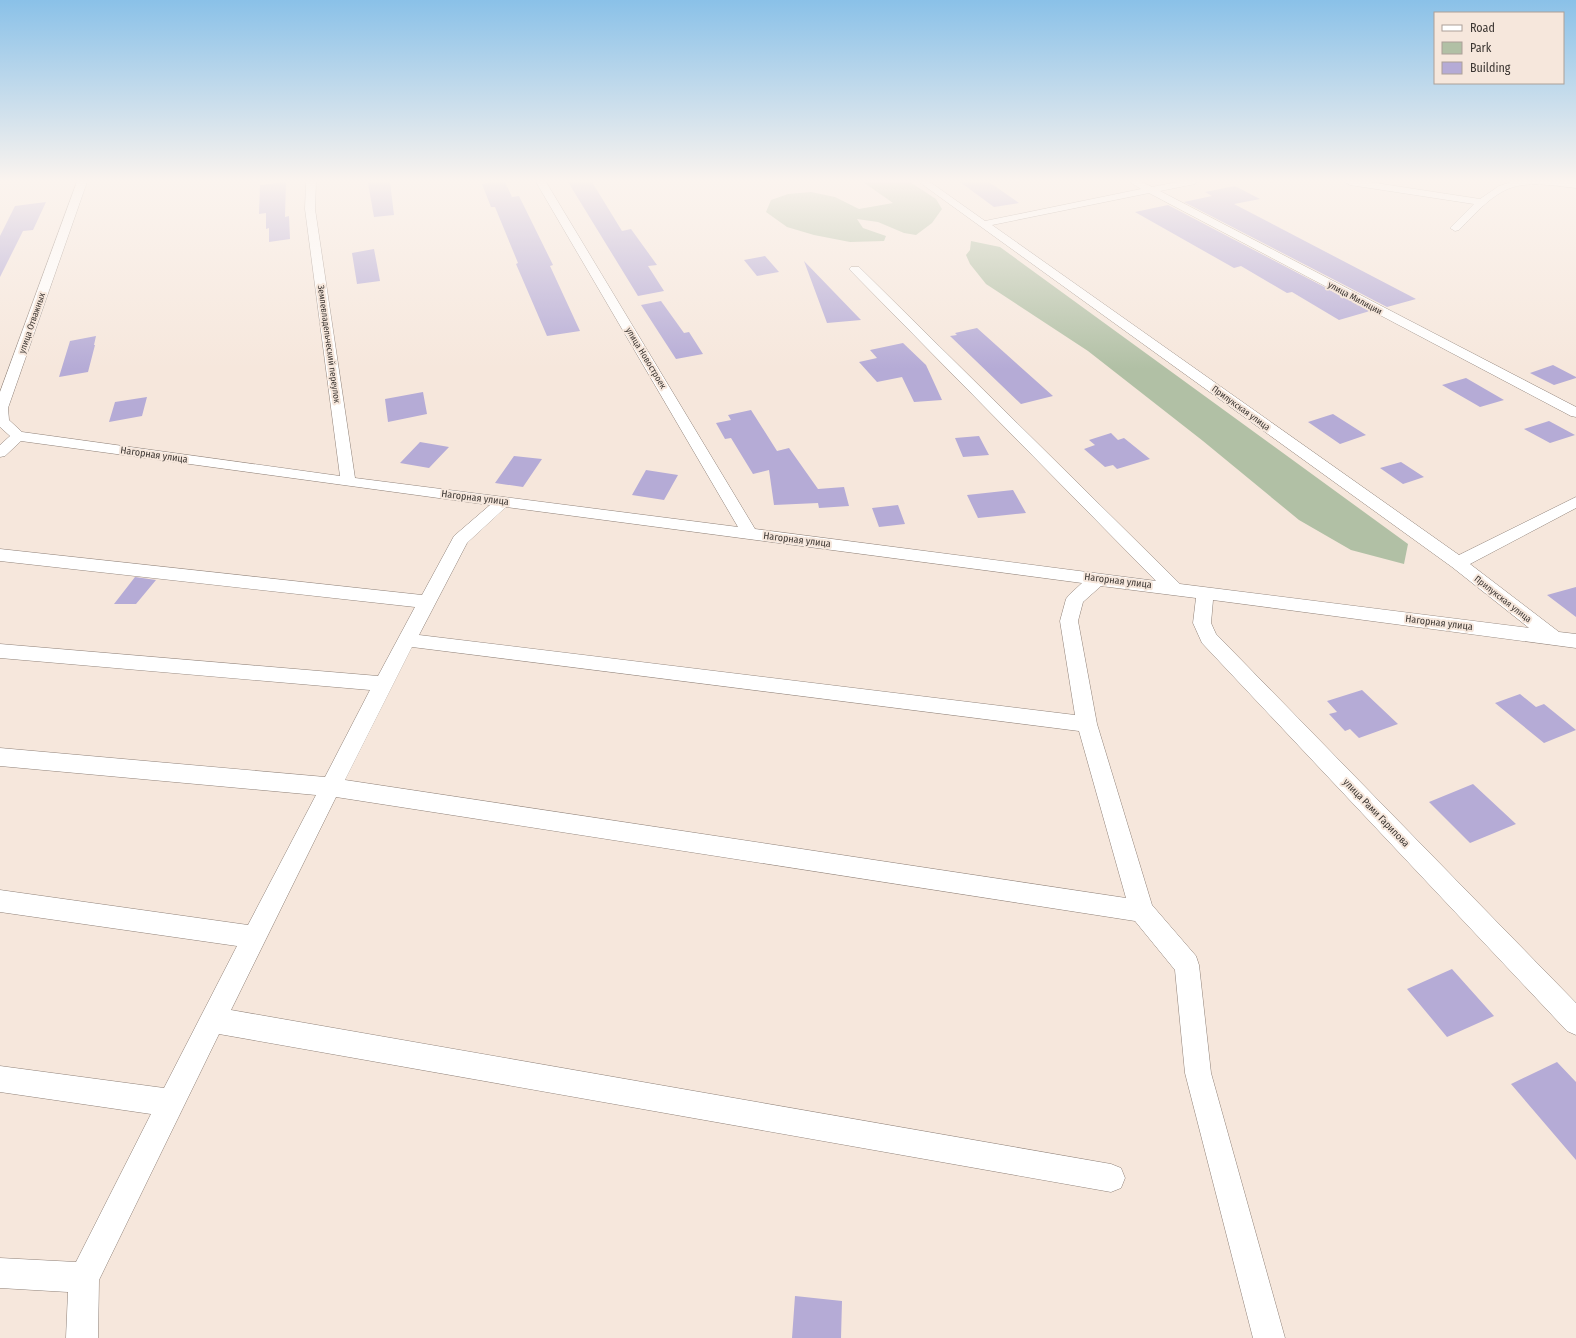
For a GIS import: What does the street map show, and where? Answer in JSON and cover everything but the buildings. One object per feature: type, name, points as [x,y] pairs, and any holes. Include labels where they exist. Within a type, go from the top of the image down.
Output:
[{"type":"street","name":"улица Отважных","points":[[18,436],[2,421],[1,408],[60,244]]},
{"type":"street","name":"Землевладельческий переулок","points":[[315,244],[348,482]]},
{"type":"street","name":"улица Новостроек","points":[[578,244],[750,534]]},
{"type":"street","name":"Прилукская улица","points":[[1012,244],[1458,563],[1555,639]]},
{"type":"street","name":"улица Милиции","points":[[1255,244],[1575,411]]},
{"type":"street","points":[[855,269],[1175,589]]},
{"type":"street","points":[[0,453],[18,436]]},
{"type":"street","name":"Нагорная улица","points":[[18,436],[348,482],[1576,641]]},
{"type":"street","points":[[82,1338],[84,1278],[254,937],[383,684],[460,540],[503,502]]},
{"type":"street","points":[[1458,563],[1576,502]]},
{"type":"street","points":[[0,555],[427,602]]},
{"type":"street","points":[[1098,579],[1075,599],[1069,621],[1087,724],[1142,911],[1187,965],[1198,1073],[1270,1338]]},
{"type":"street","name":"улица Рами Гарипова","points":[[1205,593],[1202,624],[1209,638],[1576,1022]]},
{"type":"street","points":[[407,640],[1087,724]]},
{"type":"street","points":[[0,651],[383,684]]},
{"type":"street","points":[[0,757],[331,787],[1142,911]]},
{"type":"street","points":[[0,901],[254,937]]},
{"type":"street","points":[[213,1020],[1112,1178]]},
{"type":"street","points":[[0,1079],[172,1103]]},
{"type":"street","points":[[0,1272],[84,1278]]},
{"type":"green space","points":[[971,244],[988,244],[1000,247],[1408,544],[1404,564],[1351,550],[1299,520],[1203,441],[1088,351],[986,284],[970,264],[966,255],[970,250]]}]
